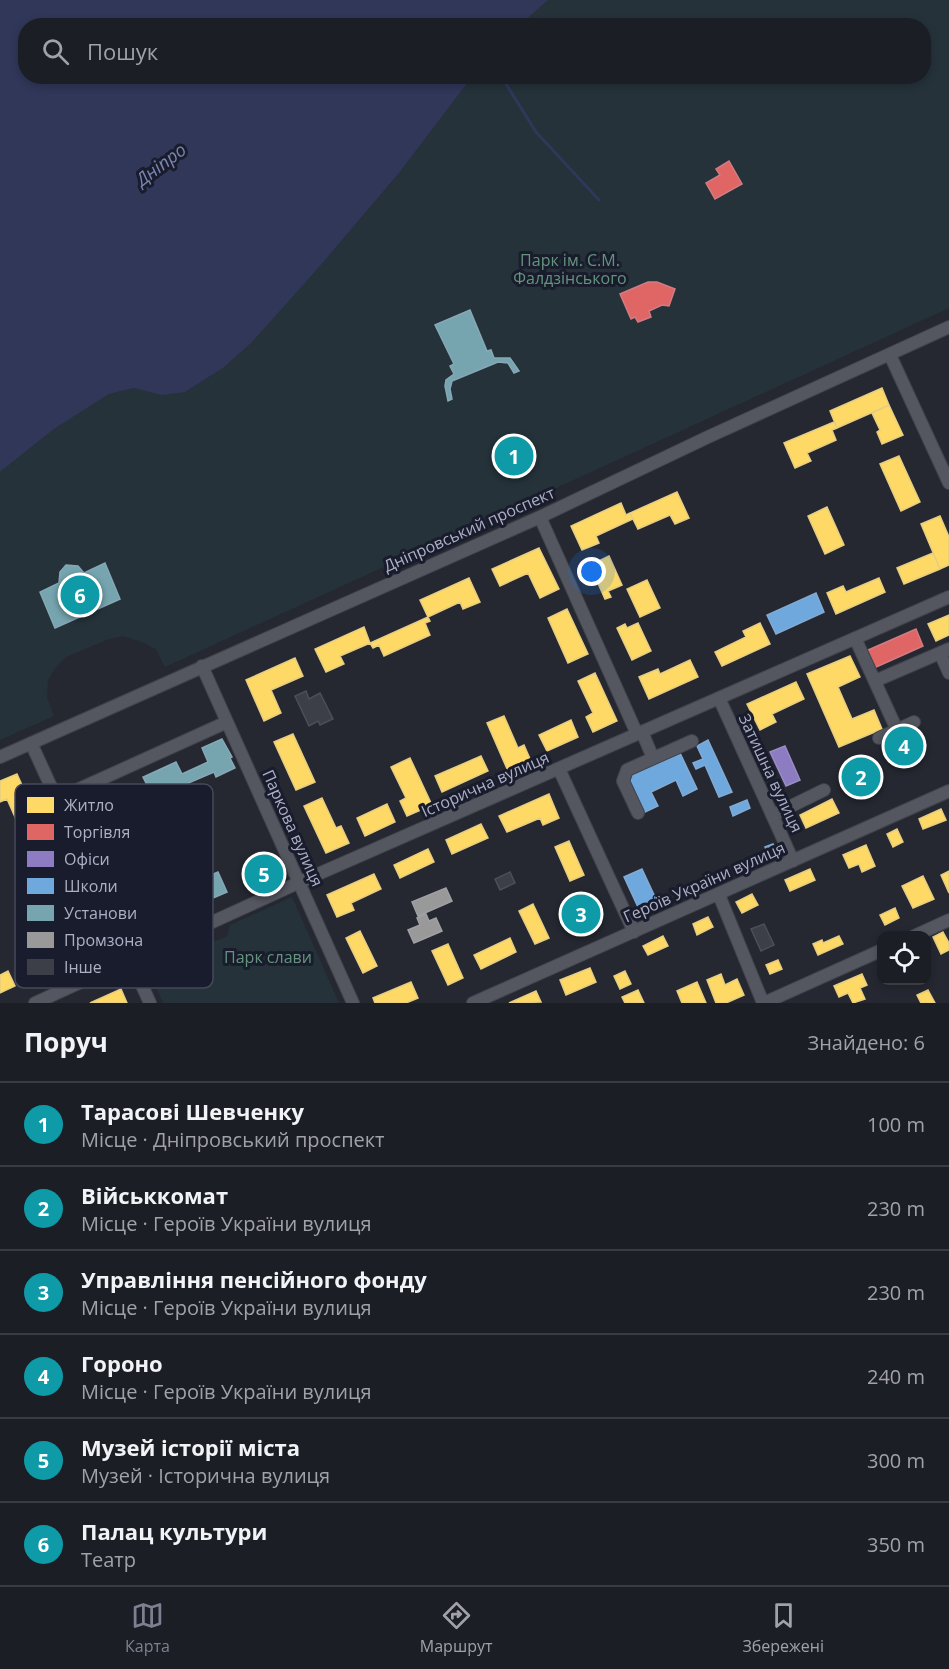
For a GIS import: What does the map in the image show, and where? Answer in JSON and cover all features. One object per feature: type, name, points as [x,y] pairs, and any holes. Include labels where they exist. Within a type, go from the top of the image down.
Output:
[{"type":"street","name":"Дніпровський проспект","points":[[0,757],[540,517],[949,327]]},
{"type":"street","points":[[890,355],[949,483]]},
{"type":"street","points":[[540,517],[653,758]]},
{"type":"street","name":"Історична вулиця","points":[[213,922],[949,597]]},
{"type":"street","points":[[855,638],[897,730]]},
{"type":"street","points":[[875,681],[944,651],[949,673]]},
{"type":"street","name":"Паркова вулиця","points":[[202,666],[353,1003]]},
{"type":"street","name":"Затишна вулиця","points":[[719,698],[793,861]]},
{"type":"street","points":[[90,784],[227,722]]},
{"type":"street","points":[[879,738],[914,722]]},
{"type":"street","points":[[638,813],[624,781],[624,773],[692,741]]},
{"type":"street","points":[[31,743],[50,784]]},
{"type":"street","points":[[559,770],[634,932]]},
{"type":"street","points":[[773,815],[824,790]]},
{"type":"street","name":"Героїв України вулиця","points":[[473,1003],[949,791]]},
{"type":"street","points":[[719,895],[764,1003],[877,952]]},
{"type":"street","points":[[925,931],[949,920]]},
{"type":"street","name":"Історична вулиця","points":[[35,1003],[68,988]]},
{"type":"street","points":[[144,988],[150,1003]]},
{"type":"green space","name":"Парк ім. С.М. Фалдзінського","points":[[548,0],[949,0],[949,308],[165,667],[156,649],[123,636],[106,640],[66,657],[55,668],[48,680],[47,697],[54,716],[0,740],[0,472],[54,429],[109,394],[134,388],[185,392],[223,368],[320,266],[399,173],[467,84],[931,84],[931,18],[527,18]]},
{"type":"green space","name":"Парк слави","points":[[292,897],[339,1003],[163,1003],[156,988],[213,988],[213,940],[216,941],[227,936],[230,925]]},
{"type":"water","name":"Дніпро","points":[[0,0],[548,0],[528,18],[18,18],[18,84],[467,84],[399,173],[320,266],[252,342],[223,368],[185,392],[162,395],[134,388],[109,394],[54,429],[0,472]]},
{"type":"building: Житло","points":[[882,388],[889,405],[837,428],[830,411]]},
{"type":"building: Житло","points":[[889,405],[903,435],[882,444],[877,432],[880,430],[872,413]]},
{"type":"building: Житло","points":[[834,422],[837,428],[832,430],[836,440],[807,453],[811,461],[795,468],[784,443]]},
{"type":"building: Житло","points":[[899,456],[920,502],[901,511],[880,464]]},
{"type":"building: Житло","points":[[677,492],[689,518],[675,524],[670,515],[638,529],[630,513]]},
{"type":"building: Житло","points":[[621,503],[626,515],[630,513],[633,519],[596,536],[599,543],[582,550],[571,526]]},
{"type":"building: Житло","points":[[827,507],[844,545],[825,554],[808,516]]},
{"type":"building: Житло","points":[[940,516],[949,537],[949,565],[940,569],[921,524]]},
{"type":"building: Житло","points":[[539,548],[559,589],[540,598],[528,573],[500,586],[492,569]]},
{"type":"building: Житло","points":[[933,553],[940,569],[904,584],[897,568]]},
{"type":"building: Житло","points":[[609,556],[622,585],[608,591],[611,597],[605,599],[590,565]]},
{"type":"building: Житло","points":[[469,578],[480,602],[463,609],[460,602],[428,617],[420,600]]},
{"type":"building: Житло","points":[[879,578],[885,592],[836,614],[827,593],[843,586],[846,592]]},
{"type":"building: Житло","points":[[647,580],[660,608],[640,617],[627,589]]},
{"type":"building: Житло","points":[[567,609],[588,654],[568,663],[548,618]]},
{"type":"building: Житло","points":[[949,615],[949,635],[936,641],[928,624]]},
{"type":"building: Житло","points":[[428,617],[430,621],[425,623],[430,635],[384,656],[379,645],[373,648],[370,643]]},
{"type":"building: Житло","points":[[638,623],[651,651],[632,660],[617,628],[625,624],[627,628]]},
{"type":"building: Житло","points":[[760,623],[770,644],[722,666],[715,652],[746,637],[743,631]]},
{"type":"building: Житло","points":[[364,627],[370,643],[340,656],[344,664],[326,672],[315,649]]},
{"type":"building: Житло","points":[[850,656],[860,677],[838,687],[852,719],[874,710],[882,729],[839,747],[807,674]]},
{"type":"building: Житло","points":[[295,658],[303,676],[271,690],[281,713],[264,721],[246,680]]},
{"type":"building: Житло","points":[[690,660],[698,677],[649,699],[639,677],[658,669],[660,674]]},
{"type":"building: Житло","points":[[595,673],[617,721],[593,732],[586,717],[593,713],[578,681]]},
{"type":"building: Житло","points":[[796,682],[804,699],[772,714],[776,722],[760,730],[747,704]]},
{"type":"building: Житло","points":[[504,716],[518,748],[524,745],[531,761],[508,771],[487,723]]},
{"type":"building: Житло","points":[[571,720],[578,737],[547,751],[539,735]]},
{"type":"building: Житло","points":[[293,734],[315,782],[296,790],[274,742]]},
{"type":"building: Житло","points":[[481,756],[488,771],[442,792],[435,776]]},
{"type":"building: Житло","points":[[410,758],[432,805],[407,816],[400,801],[406,798],[391,767]]},
{"type":"building: Житло","points":[[17,774],[22,784],[15,784],[15,817],[7,799],[0,802],[0,781]]},
{"type":"building: Житло","points":[[549,794],[559,818],[543,825],[540,818],[507,832],[499,816]]},
{"type":"building: Житло","points":[[322,798],[336,828],[341,826],[349,843],[326,853],[304,806]]},
{"type":"building: Житло","points":[[832,799],[839,813],[806,828],[800,815]]},
{"type":"building: Житло","points":[[387,804],[395,822],[365,836],[357,818]]},
{"type":"building: Житло","points":[[941,809],[946,820],[923,829],[919,819]]},
{"type":"building: Житло","points":[[481,824],[488,838],[452,854],[446,840]]},
{"type":"building: Житло","points":[[897,829],[903,842],[893,847],[887,834]]},
{"type":"building: Житло","points":[[569,841],[584,875],[570,881],[555,847]]},
{"type":"building: Житло","points":[[866,845],[875,866],[862,872],[859,864],[849,868],[843,855]]},
{"type":"building: Житло","points":[[428,849],[434,862],[400,878],[394,865]]},
{"type":"building: Житло","points":[[810,869],[815,880],[790,891],[785,880]]},
{"type":"building: Житло","points":[[949,871],[949,893],[941,875]]},
{"type":"building: Житло","points":[[374,874],[381,889],[351,903],[354,910],[337,917],[327,895]]},
{"type":"building: Житло","points":[[923,876],[934,899],[913,908],[902,886]]},
{"type":"building: Житло","points":[[752,894],[758,905],[742,913],[736,902]]},
{"type":"building: Житло","points":[[533,904],[549,938],[535,944],[519,911]]},
{"type":"building: Житло","points":[[895,908],[899,918],[885,925],[880,915]]},
{"type":"building: Житло","points":[[708,917],[713,927],[697,935],[693,924]]},
{"type":"building: Житло","points":[[360,931],[377,966],[363,973],[346,938]]},
{"type":"building: Житло","points":[[943,932],[949,943],[949,950],[941,954],[933,937]]},
{"type":"building: Житло","points":[[663,936],[668,946],[648,955],[643,946]]},
{"type":"building: Житло","points":[[839,936],[843,944],[818,955],[813,944],[822,940],[823,943]]},
{"type":"building: Житло","points":[[510,938],[516,952],[481,969],[474,955]]},
{"type":"building: Житло","points":[[448,944],[463,978],[448,985],[432,951]]},
{"type":"building: Житло","points":[[778,960],[782,969],[770,974],[766,965]]},
{"type":"building: Житло","points":[[590,968],[596,982],[566,995],[560,980]]},
{"type":"building: Житло","points":[[8,971],[15,986],[0,993],[0,975]]},
{"type":"building: Житло","points":[[625,971],[631,984],[620,989],[614,976]]},
{"type":"building: Житло","points":[[721,974],[725,985],[737,979],[744,995],[726,1003],[716,1003],[707,980]]},
{"type":"building: Житло","points":[[862,974],[867,985],[860,988],[865,999],[853,1003],[848,993],[839,997],[834,986]]},
{"type":"building: Житло","points":[[411,982],[418,998],[406,1003],[375,1003],[373,998]]},
{"type":"building: Житло","points":[[697,982],[706,1003],[682,1003],[677,991]]},
{"type":"building: Житло","points":[[121,989],[127,1003],[90,1003]]},
{"type":"building: Житло","points":[[638,990],[644,1003],[625,1003],[622,997]]},
{"type":"building: Житло","points":[[928,990],[935,1003],[921,1003],[917,995]]},
{"type":"building: Житло","points":[[536,991],[541,1002],[509,1003]]},
{"type":"building: Торгівля","points":[[729,161],[742,184],[715,199],[706,183],[720,175],[716,169]]},
{"type":"building: Торгівля","points":[[648,282],[657,282],[675,289],[669,306],[662,305],[649,311],[651,317],[638,322],[635,317],[631,319],[620,294]]},
{"type":"building: Торгівля","points":[[916,629],[923,646],[874,668],[866,651]]},
{"type":"building: Офіси","points":[[919,731],[926,745],[890,761],[883,747]]},
{"type":"building: Офіси","points":[[785,746],[800,780],[786,786],[770,752]]},
{"type":"building: Офіси","points":[[595,899],[602,914],[567,928],[561,914]]},
{"type":"building: Школи","points":[[816,593],[824,612],[776,634],[767,615]]},
{"type":"building: Школи","points":[[708,740],[732,792],[719,797],[705,765],[696,769],[693,763],[703,759],[697,746]]},
{"type":"building: Школи","points":[[680,753],[697,789],[683,796],[676,780],[651,792],[658,806],[643,813],[627,777]]},
{"type":"building: Школи","points":[[747,800],[750,808],[733,816],[730,807]]},
{"type":"building: Школи","points":[[773,844],[778,855],[770,859],[765,847]]},
{"type":"building: Школи","points":[[642,869],[656,899],[638,907],[624,877]]},
{"type":"building: Установи","points":[[470,310],[487,351],[491,350],[494,358],[510,358],[519,371],[514,373],[508,363],[498,362],[452,381],[450,389],[452,399],[448,401],[445,386],[446,380],[454,374],[450,366],[454,364],[435,325]]},
{"type":"building: Установи","points":[[105,563],[120,599],[55,628],[40,592],[59,583],[60,572],[66,565],[78,566],[84,573]]},
{"type":"building: Установи","points":[[222,739],[235,768],[216,777],[214,772],[186,784],[146,784],[143,777],[176,762],[182,774],[208,762],[202,748]]},
{"type":"building: Установи","points":[[263,861],[265,865],[272,861],[279,876],[256,886],[250,871],[259,867],[257,863]]},
{"type":"building: Установи","points":[[218,872],[227,892],[213,898],[213,874]]},
{"type":"building: Промзона","points":[[446,888],[452,901],[418,916],[412,902]]},
{"type":"building: Промзона","points":[[426,914],[429,921],[436,918],[442,931],[414,943],[408,930],[420,925],[417,918]]},
{"type":"building: Інше","points":[[306,691],[309,699],[320,693],[333,719],[320,725],[318,721],[309,726],[295,696]]},
{"type":"building: Інше","points":[[860,757],[876,791],[861,797],[845,764]]},
{"type":"building: Інше","points":[[510,872],[515,883],[500,890],[495,879]]},
{"type":"building: Інше","points":[[764,924],[774,945],[761,951],[751,929]]},
{"type":"waterway","points":[[506,84],[536,132],[599,200]]},
{"type":"place","name":"Тарасові Шевченку","points":[[514,456]]},
{"type":"place","name":"Палац культури","points":[[80,595]]},
{"type":"place","name":"Гороно","points":[[904,746]]},
{"type":"place","name":"Військкомат","points":[[861,777]]},
{"type":"place","name":"Музей історії міста","points":[[264,874]]},
{"type":"place","name":"Управління пенсійного фонду","points":[[581,914]]}]
